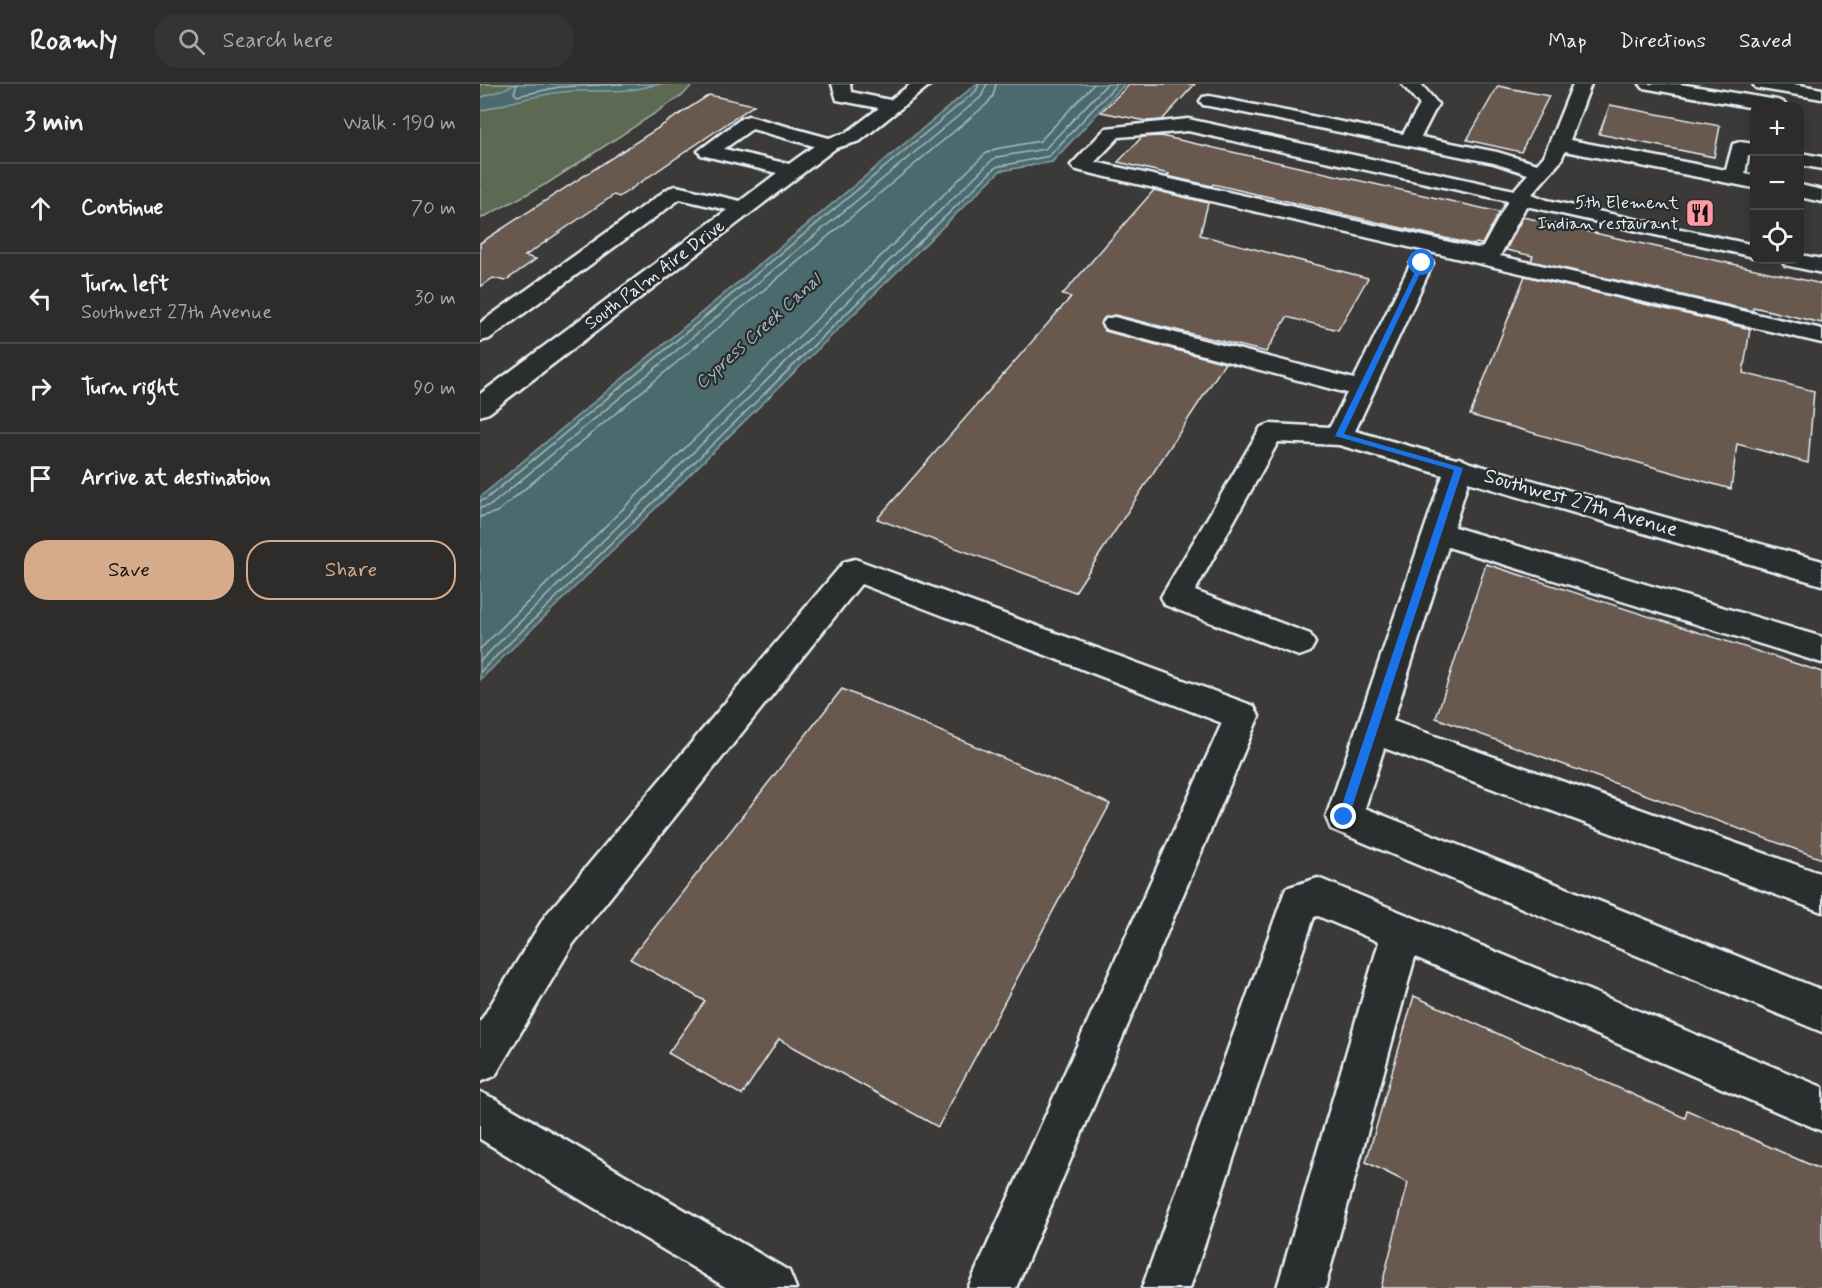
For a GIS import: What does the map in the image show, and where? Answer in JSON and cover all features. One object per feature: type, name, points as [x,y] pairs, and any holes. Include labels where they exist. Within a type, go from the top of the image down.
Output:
[{"type":"street","points":[[841,84],[843,96],[895,106]]},
{"type":"street","name":"South Palm Aire Drive","points":[[830,144],[832,129],[871,102],[891,84]]},
{"type":"street","name":"South Palm Aire Drive","points":[[480,407],[793,171],[830,144],[853,137],[922,84]]},
{"type":"street","points":[[1188,125],[1224,84]]},
{"type":"street","points":[[1409,141],[1430,104],[1411,84]]},
{"type":"street","points":[[1476,255],[1492,251],[1520,197],[1553,158],[1582,84]]},
{"type":"street","points":[[1649,84],[1754,102]]},
{"type":"street","points":[[1769,85],[1821,91]]},
{"type":"street","points":[[1209,101],[1497,159],[1541,171]]},
{"type":"street","points":[[793,171],[708,151],[749,122],[830,144]]},
{"type":"street","points":[[1750,250],[1552,208],[1520,197],[1188,125],[1113,132],[1081,165],[1822,336]]},
{"type":"street","points":[[1558,144],[1750,181]]},
{"type":"street","points":[[1734,178],[1740,147],[1750,149]]},
{"type":"street","points":[[1804,160],[1822,163]]},
{"type":"street","points":[[480,334],[676,192],[743,208]]},
{"type":"street","points":[[1804,192],[1822,196]]},
{"type":"street","points":[[1804,262],[1822,266]]},
{"type":"street","points":[[1339,436],[1422,263]]},
{"type":"street","points":[[1114,324],[1362,389]]},
{"type":"street","name":"Southwest 27th Avenue","points":[[1299,643],[1176,597],[1270,433],[1339,436],[1459,468],[1822,573]]},
{"type":"street","points":[[1459,468],[1344,817],[1822,1011]]},
{"type":"street","points":[[1437,533],[1822,650]]},
{"type":"street","points":[[480,1061],[559,930],[855,570],[1242,716],[992,1288]]},
{"type":"street","points":[[1373,729],[1822,893]]},
{"type":"street","points":[[1166,1288],[1300,901],[1318,897],[1822,1109]]},
{"type":"street","points":[[1301,1288],[1402,931]]},
{"type":"street","points":[[480,1114],[772,1288]]},
{"type":"green space","points":[[480,84],[693,84],[683,95],[548,183],[480,219]]},
{"type":"water","points":[[517,84],[656,84],[625,90],[572,91],[550,94],[480,111],[480,98]]},
{"type":"water","name":"Cypress Creek Canal","points":[[976,84],[1125,84],[1052,162],[1000,171],[480,680],[480,497]]},
{"type":"building","points":[[1130,84],[1195,84],[1162,120],[1146,121],[1101,112]]},
{"type":"building","points":[[1498,86],[1549,96],[1521,152],[1467,140]]},
{"type":"building","points":[[709,95],[754,105],[619,197],[614,195],[525,256],[536,259],[505,281],[493,278],[480,287],[480,243]]},
{"type":"building","points":[[1610,105],[1720,126],[1714,157],[1599,134]]},
{"type":"building","points":[[1161,136],[1499,212],[1482,244],[1476,243],[1475,245],[1213,184],[1212,186],[1167,176],[1169,174],[1118,162],[1142,137]]},
{"type":"building","points":[[1154,190],[1208,203],[1200,235],[1368,278],[1338,330],[1287,317],[1266,352],[1115,315],[1104,318],[1100,324],[1105,331],[1225,363],[1075,592],[877,519],[1071,297],[1062,295]]},
{"type":"building","points":[[1523,217],[1822,284],[1822,323],[1753,307],[1753,311],[1531,261],[1533,256],[1506,250]]},
{"type":"building","points":[[1525,276],[1750,329],[1743,373],[1814,391],[1808,463],[1737,444],[1731,489],[1470,415]]},
{"type":"building","points":[[1486,564],[1822,672],[1822,859],[1436,718]]},
{"type":"building","points":[[842,689],[1110,804],[938,1127],[779,1039],[742,1095],[668,1053],[705,1001],[630,959]]},
{"type":"building","points":[[1414,996],[1685,1118],[1687,1110],[1822,1170],[1822,1288],[1381,1288],[1408,1183],[1366,1162]]},
{"type":"place","name":"5th Element Indian restaurant","points":[[1700,213]]},
{"type":"route","points":[[1344,817],[1459,468],[1339,436],[1422,263]]}]
